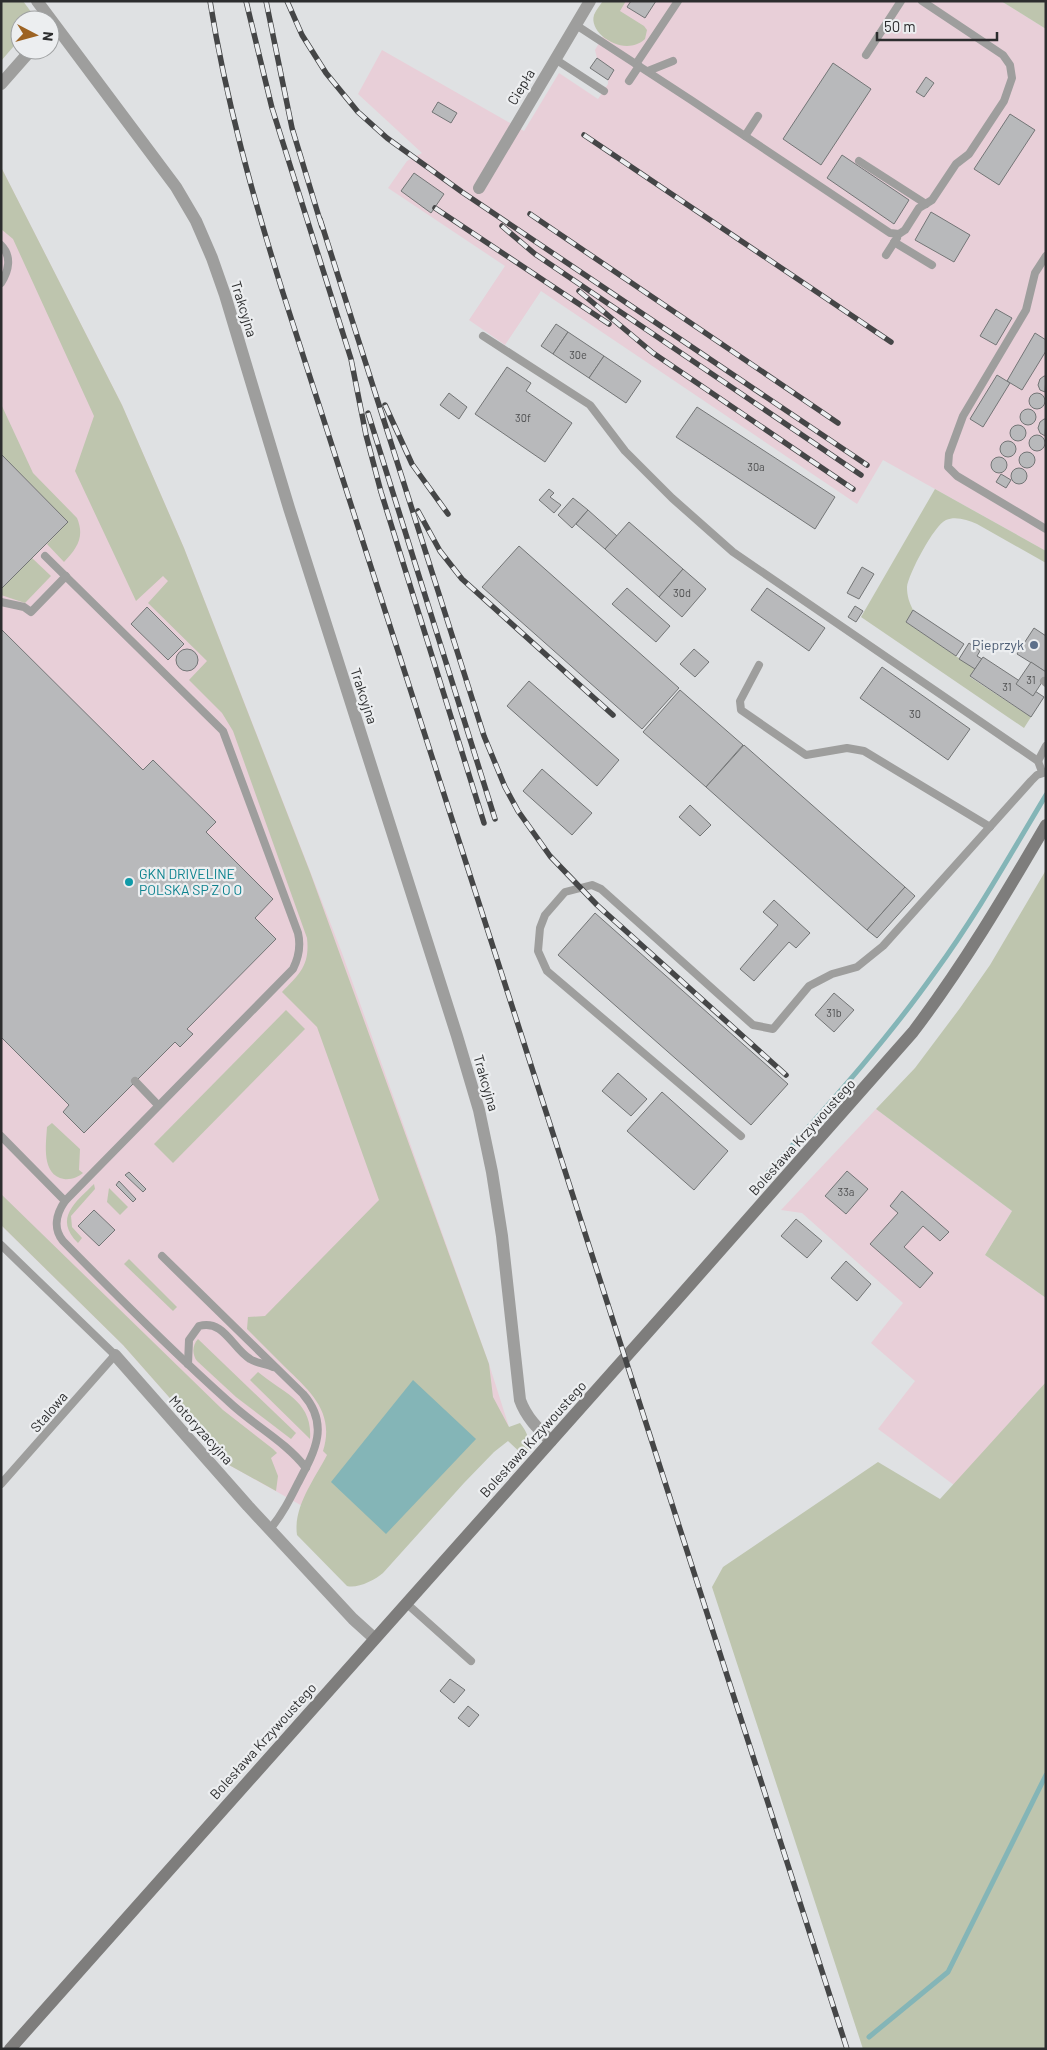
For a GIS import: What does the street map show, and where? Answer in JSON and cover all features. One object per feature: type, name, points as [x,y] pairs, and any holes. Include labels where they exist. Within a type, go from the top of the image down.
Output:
[{"type":"street","name":"Ciepła","points":[[479,188],[590,1]]},
{"type":"street","name":"Trakcyjna","points":[[60,37],[176,187],[196,220],[225,295],[289,508],[479,1110],[502,1236],[520,1400],[526,1414],[551,1441]]},
{"type":"street","points":[[1,84],[22,60]]},
{"type":"street","name":"Bolesława Krzywoustego","points":[[10,2049],[838,1119],[913,1032],[946,989],[974,947],[1046,825]]},
{"type":"street","name":"Motoryzacyjna","points":[[115,1355],[270,1529],[353,1619],[374,1638]]},
{"type":"lane","points":[[629,81],[637,65],[678,1]]},
{"type":"lane","points":[[866,55],[901,1]]},
{"type":"lane","points":[[886,254],[919,208],[932,200],[956,164],[969,154],[1004,101],[1012,78],[1010,64],[1003,55],[922,1]]},
{"type":"lane","points":[[576,26],[648,71],[890,233],[899,234]]},
{"type":"lane","points":[[555,59],[604,91]]},
{"type":"lane","points":[[648,71],[673,61]]},
{"type":"lane","points":[[745,136],[758,116]]},
{"type":"lane","points":[[860,161],[926,204]]},
{"type":"lane","points":[[894,242],[932,265]]},
{"type":"lane","points":[[1,245],[7,253],[8,259],[5,277],[1,283]]},
{"type":"lane","points":[[1046,256],[1035,273],[1026,310],[963,416],[949,454],[948,467],[957,476],[1046,529]]},
{"type":"lane","points":[[483,336],[590,405],[624,451],[672,498],[733,552],[1038,761],[1044,772],[1030,781],[883,946],[857,967],[832,974],[809,986],[773,1029],[753,1025],[601,889],[592,885],[565,892],[545,915],[540,928],[538,951],[547,970],[742,1136]]},
{"type":"lane","points":[[45,556],[223,732],[299,939],[298,959],[293,969],[65,1201],[57,1216],[56,1228],[60,1238],[188,1364],[230,1404],[285,1445],[306,1468]]},
{"type":"lane","points":[[1,602],[24,607],[31,612],[66,576]]},
{"type":"lane","points":[[759,665],[740,701],[741,710],[806,755],[848,748],[864,750],[990,827]]},
{"type":"lane","points":[[1038,761],[1046,746]]},
{"type":"lane","points":[[135,1081],[158,1105]]},
{"type":"lane","points":[[1,1136],[65,1201]]},
{"type":"lane","name":"Motoryzacyjna","points":[[1,1245],[115,1355]]},
{"type":"lane","points":[[162,1256],[303,1394],[315,1413],[318,1437],[315,1450],[281,1516],[270,1529]]},
{"type":"lane","points":[[188,1364],[188,1340],[200,1326],[209,1324],[219,1328],[250,1359],[275,1367]]},
{"type":"lane","name":"Stalowa","points":[[1,1484],[115,1355]]},
{"type":"lane","points":[[406,1603],[471,1661]]},
{"type":"shaded area","points":[[603,1],[1001,1],[1046,29],[1046,551],[883,460],[857,504],[541,291],[505,345],[469,320],[505,266],[388,188],[407,161],[422,153],[358,94],[382,50],[524,131],[559,73],[598,99],[608,84],[608,80],[614,70],[597,58],[595,50],[603,36],[599,32],[594,15]]},
{"type":"shaded area","points":[[1,167],[122,405],[184,548],[342,953],[489,1364],[509,1427],[383,1571],[322,1517],[229,1465],[123,1345],[1,1225]]},
{"type":"shaded area","points":[[876,1109],[1012,1211],[985,1255],[1046,1298],[1046,1382],[954,1485],[878,1429],[915,1381],[871,1343],[903,1303],[802,1213],[781,1210]]},
{"type":"green space","points":[[1,1],[23,1],[30,10],[10,10],[10,51],[1,61]]},
{"type":"green space","points":[[603,1],[626,1],[620,11],[644,26],[647,30],[645,39],[637,44],[628,46],[618,45],[602,36],[594,22],[594,15]]},
{"type":"green space","points":[[1001,1],[1046,1],[1046,29]]},
{"type":"green space","points":[[1,167],[122,405],[184,548],[310,872],[489,1364],[493,1397],[509,1427],[520,1423],[528,1439],[529,1448],[525,1457],[508,1441],[494,1452],[383,1573],[361,1585],[347,1586],[297,1535],[298,1514],[301,1504],[327,1455],[323,1451],[326,1425],[323,1414],[312,1395],[247,1329],[248,1317],[265,1316],[379,1200],[317,1027],[282,992],[299,974],[305,962],[308,947],[307,938],[233,731],[222,713],[189,680],[207,661],[148,603],[168,581],[163,576],[136,601],[75,471],[94,416],[13,239],[1,229]]},
{"type":"green space","points":[[1,404],[33,473],[77,518],[80,537],[73,552],[64,562],[47,544],[68,522],[1,454]]},
{"type":"green space","points":[[935,489],[1046,551],[1046,563],[977,524],[954,518],[946,520],[935,531],[922,551],[907,587],[908,599],[913,610],[906,622],[975,669],[970,677],[1031,717],[1024,728],[861,617]]},
{"type":"green space","points":[[32,558],[51,576],[25,603],[1,595],[1,589]]},
{"type":"green space","points":[[1046,870],[1046,1298],[985,1255],[1012,1211],[876,1109],[915,1068],[960,1008],[990,965]]},
{"type":"green space","points":[[286,1010],[305,1029],[173,1163],[154,1144]]},
{"type":"green space","points":[[52,1123],[80,1149],[79,1170],[83,1173],[77,1177],[64,1179],[51,1172],[46,1158],[46,1150],[47,1127]]},
{"type":"green space","points":[[94,1184],[95,1189],[71,1216],[72,1227],[82,1238],[78,1243],[67,1226],[67,1218],[74,1204]]},
{"type":"green space","points":[[109,1188],[128,1207],[120,1215],[107,1202]]},
{"type":"green space","points":[[1,1194],[223,1410],[277,1453],[271,1458],[278,1476],[276,1491],[229,1465],[123,1345],[1,1225]]},
{"type":"green space","points":[[129,1259],[177,1307],[173,1311],[124,1264]]},
{"type":"green space","points":[[198,1339],[296,1433],[291,1439],[236,1397],[197,1361],[193,1350]]},
{"type":"green space","points":[[258,1372],[286,1392],[301,1407],[307,1415],[310,1426],[310,1439],[250,1380]]},
{"type":"green space","points":[[1046,1382],[1046,2049],[863,2049],[712,1587],[723,1567],[878,1462],[940,1499]]},
{"type":"water","points":[[413,1380],[476,1439],[386,1534],[331,1482]]},
{"type":"building","points":[[631,1],[656,1],[645,18],[627,7]]},
{"type":"building","points":[[597,58],[614,70],[608,80],[590,68]]},
{"type":"building","points":[[833,63],[871,89],[821,165],[783,139]]},
{"type":"building","points":[[926,77],[934,83],[924,97],[916,92]]},
{"type":"building","points":[[438,102],[457,113],[451,123],[432,112]]},
{"type":"building","points":[[1010,114],[1035,130],[999,185],[974,169]]},
{"type":"building","points":[[842,155],[909,200],[894,224],[827,178]]},
{"type":"building","points":[[414,173],[444,194],[431,213],[401,191]]},
{"type":"building","points":[[931,212],[970,235],[954,262],[915,240]]},
{"type":"building","points":[[996,309],[1012,318],[996,345],[980,336]]},
{"type":"building","points":[[556,324],[568,332],[553,354],[541,346]]},
{"type":"building","points":[[568,332],[604,356],[589,378],[553,354]]},
{"type":"building","points":[[1035,333],[1046,340],[1046,351],[1022,390],[1007,381]]},
{"type":"building","points":[[604,356],[641,381],[626,403],[589,378]]},
{"type":"building","points":[[507,367],[531,383],[526,391],[572,423],[545,462],[475,414]]},
{"type":"building","points":[[997,375],[1010,383],[983,427],[970,419]]},
{"type":"building","points":[[1046,376],[1045,392],[1040,390],[1038,385],[1040,379]]},
{"type":"building","points":[[449,393],[467,407],[459,419],[440,405]]},
{"type":"building","points":[[1034,393],[1040,393],[1045,398],[1043,407],[1034,409],[1029,404],[1029,398]]},
{"type":"building","points":[[697,407],[835,497],[815,529],[676,437]]},
{"type":"building","points":[[1025,409],[1031,409],[1036,414],[1034,423],[1025,425],[1020,420],[1020,414]]},
{"type":"building","points":[[1046,419],[1045,436],[1040,433],[1038,428],[1040,422]]},
{"type":"building","points":[[1015,425],[1021,425],[1026,430],[1024,439],[1015,441],[1010,436],[1010,430]]},
{"type":"building","points":[[1034,435],[1040,435],[1045,440],[1043,449],[1034,451],[1029,446],[1029,440]]},
{"type":"building","points":[[1005,441],[1011,441],[1016,446],[1014,455],[1005,457],[1000,452],[1000,446]]},
{"type":"building","points":[[1024,452],[1030,452],[1035,457],[1033,466],[1024,468],[1019,463],[1019,457]]},
{"type":"building","points":[[1,454],[68,522],[1,589]]},
{"type":"building","points":[[996,457],[1002,457],[1007,462],[1005,471],[996,473],[991,468],[991,462]]},
{"type":"building","points":[[1016,468],[1022,468],[1027,473],[1025,482],[1016,484],[1011,479],[1011,473]]},
{"type":"building","points":[[1001,474],[1011,480],[1006,488],[996,482]]},
{"type":"building","points":[[549,489],[554,493],[550,497],[561,505],[554,513],[539,500]]},
{"type":"building","points":[[573,498],[588,510],[572,528],[558,515]]},
{"type":"building","points":[[588,510],[617,536],[605,549],[576,524]]},
{"type":"building","points":[[629,522],[683,569],[659,597],[605,549]]},
{"type":"building","points":[[519,546],[679,688],[642,729],[482,587]]},
{"type":"building","points":[[862,567],[874,574],[859,599],[847,593]]},
{"type":"building","points":[[683,569],[706,589],[682,617],[659,597]]},
{"type":"building","points":[[627,588],[670,626],[656,642],[612,604]]},
{"type":"building","points":[[767,588],[825,628],[809,651],[751,610]]},
{"type":"building","points":[[855,606],[863,611],[856,622],[848,617]]},
{"type":"building","points":[[147,607],[184,644],[168,660],[131,624]]},
{"type":"building","points":[[913,610],[964,644],[956,656],[906,622]]},
{"type":"building","name":"Pieprzyk","points":[[1034,628],[1046,636],[1046,672],[1017,654]]},
{"type":"building","name":"GKN DRIVELINE POLSKA SP Z O O","points":[[1,629],[143,770],[153,760],[216,822],[206,832],[273,899],[255,918],[276,939],[187,1029],[193,1034],[180,1047],[175,1042],[84,1133],[63,1112],[69,1105],[1,1037]]},
{"type":"building","points":[[969,643],[980,651],[977,656],[982,659],[975,669],[959,659]]},
{"type":"building","points":[[187,649],[195,652],[198,660],[195,668],[187,671],[179,668],[176,660],[179,652]]},
{"type":"building","points":[[694,649],[709,662],[695,677],[680,664]]},
{"type":"building","points":[[983,657],[1044,697],[1031,717],[970,676]]},
{"type":"building","points":[[1031,662],[1046,672],[1046,676],[1033,696],[1016,684]]},
{"type":"building","points":[[882,667],[970,729],[948,760],[860,698]]},
{"type":"building","points":[[529,681],[619,760],[597,786],[507,706]]},
{"type":"building","points":[[680,690],[743,745],[706,787],[643,732]]},
{"type":"building","points":[[744,745],[905,887],[867,930],[706,787]]},
{"type":"building","points":[[542,769],[592,813],[572,835],[523,791]]},
{"type":"building","points":[[690,805],[711,825],[700,836],[679,817]]},
{"type":"building","points":[[905,887],[915,896],[877,938],[867,930]]},
{"type":"building","points":[[774,900],[810,933],[796,948],[789,942],[754,981],[740,969],[778,925],[763,912]]},
{"type":"building","points":[[595,913],[788,1084],[751,1125],[558,955]]},
{"type":"building","points":[[834,993],[854,1010],[834,1032],[815,1015]]},
{"type":"building","points":[[618,1073],[647,1099],[631,1116],[602,1091]]},
{"type":"building","points":[[662,1092],[728,1151],[694,1190],[627,1131]]},
{"type":"building","points":[[847,1171],[868,1189],[846,1214],[825,1196]]},
{"type":"building","points":[[129,1172],[146,1189],[143,1192],[125,1175]]},
{"type":"building","points":[[119,1181],[136,1199],[133,1202],[116,1185]]},
{"type":"building","points":[[902,1191],[949,1232],[940,1241],[923,1226],[904,1247],[933,1273],[920,1288],[870,1244],[898,1213],[890,1206]]},
{"type":"building","points":[[94,1210],[115,1230],[99,1246],[78,1226]]},
{"type":"building","points":[[796,1219],[822,1241],[807,1258],[781,1236]]},
{"type":"building","points":[[846,1261],[871,1284],[857,1301],[831,1278]]},
{"type":"building","points":[[450,1679],[465,1690],[454,1703],[440,1691]]},
{"type":"building","points":[[468,1706],[479,1715],[469,1727],[458,1718]]},
{"type":"waterway","points":[[758,1184],[850,1080],[915,1000],[965,929],[1046,795]]},
{"type":"waterway","points":[[869,2037],[948,1972],[1046,1775]]},
{"type":"railway","points":[[210,1],[232,112],[261,221],[283,293],[847,2049]]},
{"type":"railway","points":[[246,1],[272,108],[351,359],[366,435],[381,492],[484,823]]},
{"type":"railway","points":[[266,1],[292,128],[322,227]]},
{"type":"railway","points":[[287,1],[302,35],[326,73],[358,112],[387,138],[462,192],[867,465]]},
{"type":"railway","points":[[584,135],[891,342]]},
{"type":"railway","points":[[435,208],[609,324]]},
{"type":"railway","points":[[530,214],[838,423]]},
{"type":"railway","points":[[320,219],[484,736],[505,787],[518,811],[550,856],[597,905],[786,1075]]},
{"type":"railway","points":[[502,226],[535,254],[861,475]]},
{"type":"railway","points":[[579,291],[653,353],[853,489]]},
{"type":"railway","points":[[385,405],[412,464],[448,514]]},
{"type":"railway","points":[[368,413],[495,819]]},
{"type":"railway","points":[[418,511],[440,551],[462,579],[613,715]]},
{"type":"place","name":"Pieprzyk","points":[[1034,645]]},
{"type":"place","name":"GKN DRIVELINE POLSKA SP Z O O","points":[[129,882]]}]
